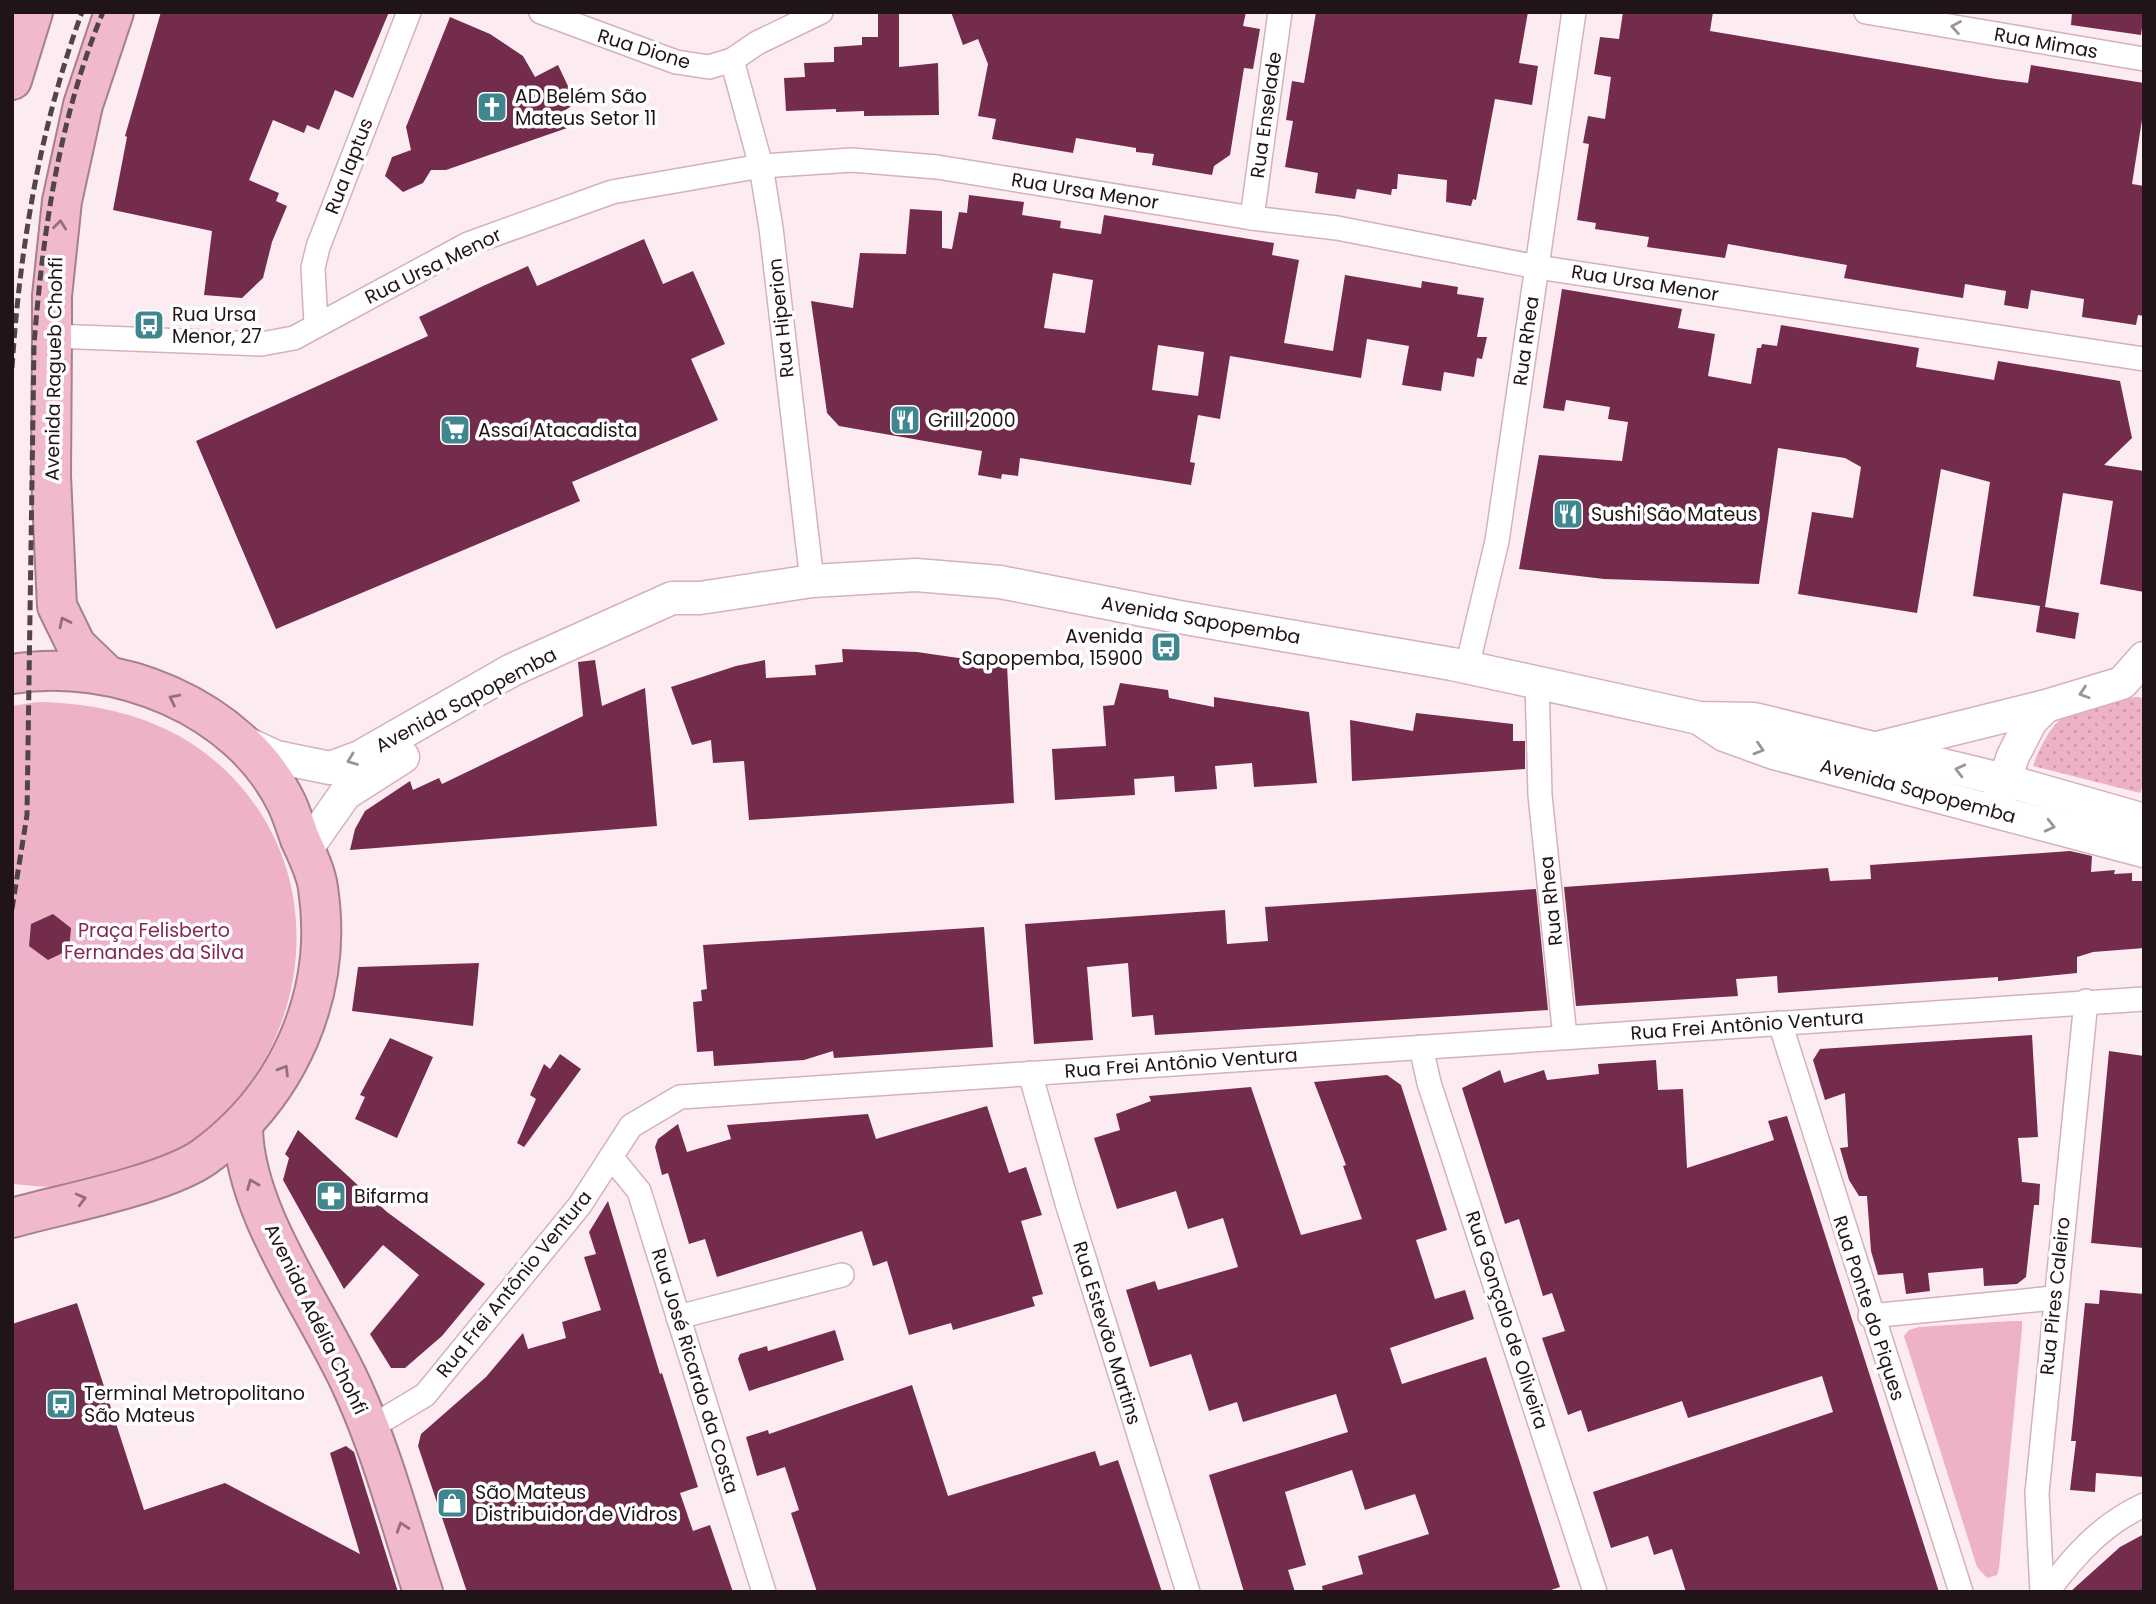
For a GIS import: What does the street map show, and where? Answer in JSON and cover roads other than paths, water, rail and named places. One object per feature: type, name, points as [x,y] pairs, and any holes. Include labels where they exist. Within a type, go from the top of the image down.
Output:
[{"type":"highway","points":[[12,80],[33,12]]},
{"type":"highway","name":"Avenida Ragueb Chohfi","points":[[106,674],[76,645],[57,606],[51,475],[52,296],[62,201],[83,105],[114,12]]},
{"type":"highway","points":[[12,674],[69,670],[106,674],[151,687],[194,708],[231,736],[252,756],[286,802],[318,885],[322,920],[320,965],[311,1009],[290,1060],[272,1090],[243,1124],[196,1162],[153,1179],[12,1218]]},
{"type":"highway","name":"Avenida Adélia Chohfi","points":[[243,1124],[246,1170],[300,1292],[354,1391],[423,1592]]},
{"type":"main road","name":"Avenida Sapopemba","points":[[231,736],[276,757],[330,768],[360,757],[512,670],[672,598],[700,598],[812,581],[916,575],[1000,582],[1179,617],[1467,667],[1699,718],[1754,719],[2004,780],[2144,820]]},
{"type":"main road","name":"Avenida Sapopemba","points":[[305,851],[345,794],[370,776],[520,689],[681,618],[700,598]]},
{"type":"main road","points":[[1875,749],[2133,683],[2144,658]]},
{"type":"main road","points":[[1994,811],[2023,733],[2046,706]]},
{"type":"main road","name":"Avenida Sapopemba","points":[[1699,718],[1748,746],[2144,851]]},
{"type":"street","name":"Rua Iaptus","points":[[317,324],[313,268],[318,247],[410,12]]},
{"type":"street","name":"Rua Dione","points":[[541,12],[676,62],[709,67],[732,60],[757,43],[821,12]]},
{"type":"street","name":"Rua Enselade","points":[[1252,218],[1280,12]]},
{"type":"street","name":"Rua Rhea","points":[[1467,667],[1497,541],[1574,12]]},
{"type":"street","name":"Rua Mimas","points":[[1866,12],[2144,59]]},
{"type":"street","name":"Rua Hiperion","points":[[732,60],[761,166],[812,581]]},
{"type":"street","name":"Rua Ursa Menor","points":[[52,336],[261,344],[294,338],[468,244],[612,192],[761,166],[852,160],[937,167],[1252,218],[1337,228],[1537,267],[2144,359]]},
{"type":"street","name":"Rua Rhea","points":[[1537,681],[1540,795],[1565,1037]]},
{"type":"street","name":"Rua Frei Antônio Ventura","points":[[368,1429],[425,1395],[580,1205],[631,1126],[680,1097],[2144,999]]},
{"type":"street","name":"Rua Pires Caleiro","points":[[2044,1592],[2037,1493],[2054,1297],[2086,1001]]},
{"type":"street","name":"Rua Ponte do Piques","points":[[1780,1023],[1870,1316],[1961,1592]]},
{"type":"street","name":"Rua Gonçalo de Oliveira","points":[[1421,1047],[1430,1083],[1595,1592]]},
{"type":"street","name":"Rua Estevão Martins","points":[[1030,1073],[1067,1203],[1188,1592]]},
{"type":"street","name":"Rua José Ricardo da Costa","points":[[611,1157],[639,1191],[764,1592]]},
{"type":"street","points":[[678,1317],[842,1275]]},
{"type":"street","points":[[1870,1316],[2054,1297]]},
{"type":"street","points":[[2044,1592],[2080,1549],[2103,1530],[2144,1505]]},
{"type":"railway","points":[[12,368],[20,277],[34,187],[54,99],[82,12]]},
{"type":"railway","points":[[12,909],[27,815],[34,345],[42,260],[64,134],[88,52],[103,12]]},
{"type":"place","name":"AD Belém São Mateus Setor 11","points":[[492,107]]},
{"type":"place","name":"Rua Ursa Menor, 27","points":[[149,325]]},
{"type":"place","name":"Grill 2000","points":[[905,420]]},
{"type":"place","name":"Assaí Atacadista","points":[[455,430]]},
{"type":"place","name":"Sushi São Mateus","points":[[1568,514]]},
{"type":"place","name":"Avenida Sapopemba, 15900","points":[[1166,647]]},
{"type":"place","name":"Bifarma","points":[[331,1196]]},
{"type":"place","name":"Terminal Metropolitano São Mateus","points":[[61,1404]]},
{"type":"place","name":"São Mateus Distribuidor de Vidros","points":[[452,1503]]},
{"type":"park label","name":"Praça Felisberto Fernandes da Silva","points":[[154,941]]}]
